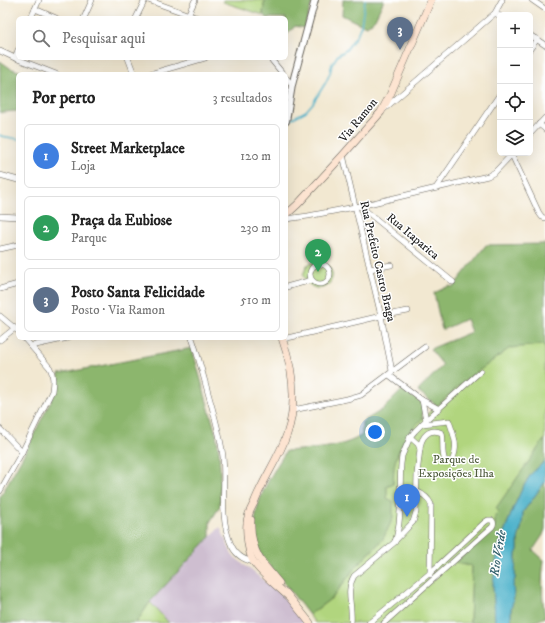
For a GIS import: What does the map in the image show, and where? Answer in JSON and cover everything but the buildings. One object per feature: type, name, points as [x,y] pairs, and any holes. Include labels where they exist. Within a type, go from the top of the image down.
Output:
[{"type":"main road","name":"Via Ramon","points":[[288,213],[381,112],[390,95],[431,0]]},
{"type":"main road","points":[[282,340],[292,376],[294,393],[293,410],[284,442],[257,492],[248,516],[246,530],[249,550],[253,562],[288,596]]},
{"type":"main road","points":[[254,502],[251,521],[252,538],[257,553],[263,564],[310,623]]},
{"type":"street","points":[[32,16],[39,0]]},
{"type":"street","points":[[85,16],[92,0]]},
{"type":"street","points":[[137,16],[146,0],[191,16]]},
{"type":"street","points":[[188,15],[195,0]]},
{"type":"street","points":[[288,109],[292,85],[315,0]]},
{"type":"street","points":[[381,112],[495,13],[502,0]]},
{"type":"street","points":[[532,0],[545,8]]},
{"type":"street","points":[[35,9],[51,16]]},
{"type":"street","points":[[533,37],[545,45]]},
{"type":"street","points":[[531,48],[537,39]]},
{"type":"street","points":[[0,51],[15,58]]},
{"type":"street","points":[[20,60],[51,72]]},
{"type":"street","points":[[129,60],[133,72]]},
{"type":"street","points":[[157,72],[198,60]]},
{"type":"street","points":[[271,60],[280,72]]},
{"type":"street","points":[[288,80],[292,85]]},
{"type":"street","points":[[436,188],[497,98]]},
{"type":"street","points":[[533,131],[545,118]]},
{"type":"street","points":[[539,124],[545,129]]},
{"type":"street","name":"Rua Prefeito Castro Braga","points":[[343,155],[358,206],[381,316],[391,373]]},
{"type":"street","points":[[288,219],[358,206],[488,176],[495,172],[511,156]]},
{"type":"street","points":[[514,156],[539,214],[545,218]]},
{"type":"street","points":[[0,175],[16,179]]},
{"type":"street","name":"Rua Itaparica","points":[[358,206],[453,282]]},
{"type":"street","points":[[0,216],[16,217]]},
{"type":"street","points":[[0,249],[16,245]]},
{"type":"street","points":[[370,269],[391,265]]},
{"type":"street","points":[[288,286],[312,280]]},
{"type":"street","points":[[0,289],[16,285]]},
{"type":"street","points":[[288,338],[408,311]]},
{"type":"street","points":[[0,316],[16,329]]},
{"type":"street","points":[[0,340],[16,331]]},
{"type":"street","points":[[0,491],[22,452],[52,391],[52,371],[26,340]]},
{"type":"street","points":[[31,346],[59,340]]},
{"type":"street","points":[[193,340],[221,445],[223,468],[223,508],[230,542],[238,554],[250,561],[263,564]]},
{"type":"street","points":[[293,410],[361,395],[425,347]]},
{"type":"street","points":[[395,542],[399,527],[402,456],[410,437],[424,422],[481,371]]},
{"type":"street","points":[[391,373],[422,400],[439,409]]},
{"type":"street","points":[[422,400],[424,422]]},
{"type":"street","points":[[351,623],[349,587],[354,576],[395,542],[413,522],[416,512],[417,474],[421,441],[430,432],[436,431],[442,433],[445,461],[452,461],[456,453],[455,440],[449,421],[424,422]]},
{"type":"street","points":[[0,429],[22,452]]},
{"type":"street","points":[[410,437],[418,444],[420,449]]},
{"type":"street","points":[[416,491],[428,498],[431,504],[431,581]]},
{"type":"street","points":[[369,623],[430,572],[485,522],[488,520],[493,521],[492,527],[384,623]]},
{"type":"shaded area","points":[[220,527],[232,555],[282,595],[304,623],[168,623],[150,602]]},
{"type":"green space","points":[[224,0],[266,0],[264,3],[263,15],[223,2]]},
{"type":"green space","points":[[266,0],[313,0],[304,28],[295,26],[288,34],[288,16],[264,16],[263,15],[264,3]]},
{"type":"green space","points":[[343,0],[384,0],[375,19],[367,26],[342,15]]},
{"type":"green space","points":[[0,61],[10,68],[21,72],[16,72],[16,111],[0,113]]},
{"type":"green space","points":[[545,244],[545,348],[542,345],[510,348],[462,383],[437,406],[418,391],[443,365],[430,349],[471,332],[466,319],[442,330],[434,293],[449,286],[453,287],[486,245]]},
{"type":"green space","points":[[319,261],[328,266],[332,273],[332,279],[323,288],[316,288],[309,284],[303,275],[307,265]]},
{"type":"green space","name":"Parque de Exposições Ilha","points":[[542,345],[545,348],[545,440],[499,512],[495,526],[455,563],[472,566],[470,623],[315,623],[309,615],[333,597],[354,569],[383,539],[387,485],[393,484],[394,462],[415,425],[462,383],[510,347]]},
{"type":"green space","points":[[192,348],[216,434],[219,451],[220,506],[210,522],[210,537],[150,602],[136,623],[0,623],[0,497],[56,391],[59,374]]},
{"type":"green space","points":[[403,389],[421,401],[423,410],[422,419],[409,433],[399,450],[394,465],[393,484],[387,485],[387,498],[393,501],[393,518],[383,539],[354,569],[333,597],[309,615],[266,562],[257,546],[255,519],[260,498],[269,479],[286,451],[325,448],[354,440],[362,435],[362,422],[382,410]]},
{"type":"green space","points":[[545,440],[545,461],[531,474],[522,489],[501,539],[493,584],[495,623],[470,623],[472,566],[455,563],[495,526],[495,516],[499,512],[496,508]]},
{"type":"green space","points":[[545,482],[545,529],[543,535],[533,550],[544,560],[542,588],[545,617],[534,622],[512,623],[511,609],[514,597],[513,585],[515,579],[516,554],[518,550],[518,539],[522,525],[523,512]]},
{"type":"green space","points":[[150,602],[169,623],[136,623]]},
{"type":"water","points":[[545,461],[545,482],[523,512],[522,525],[518,539],[518,550],[516,554],[511,623],[495,623],[493,584],[498,548],[522,489],[531,474]]},
{"type":"waterway","points":[[288,122],[306,111],[313,103],[326,82],[332,64],[338,55],[346,50],[357,35],[361,25],[365,0]]},
{"type":"waterway","points":[[0,135],[16,139]]},
{"type":"place","name":"Posto Santa Felicidade","points":[[400,50]]},
{"type":"place","name":"Praça da Eubiose","points":[[318,272]]},
{"type":"place","name":"Street Marketplace","points":[[407,517]]},
{"type":"water label","name":"Rio Verde","points":[[497,553]]}]
